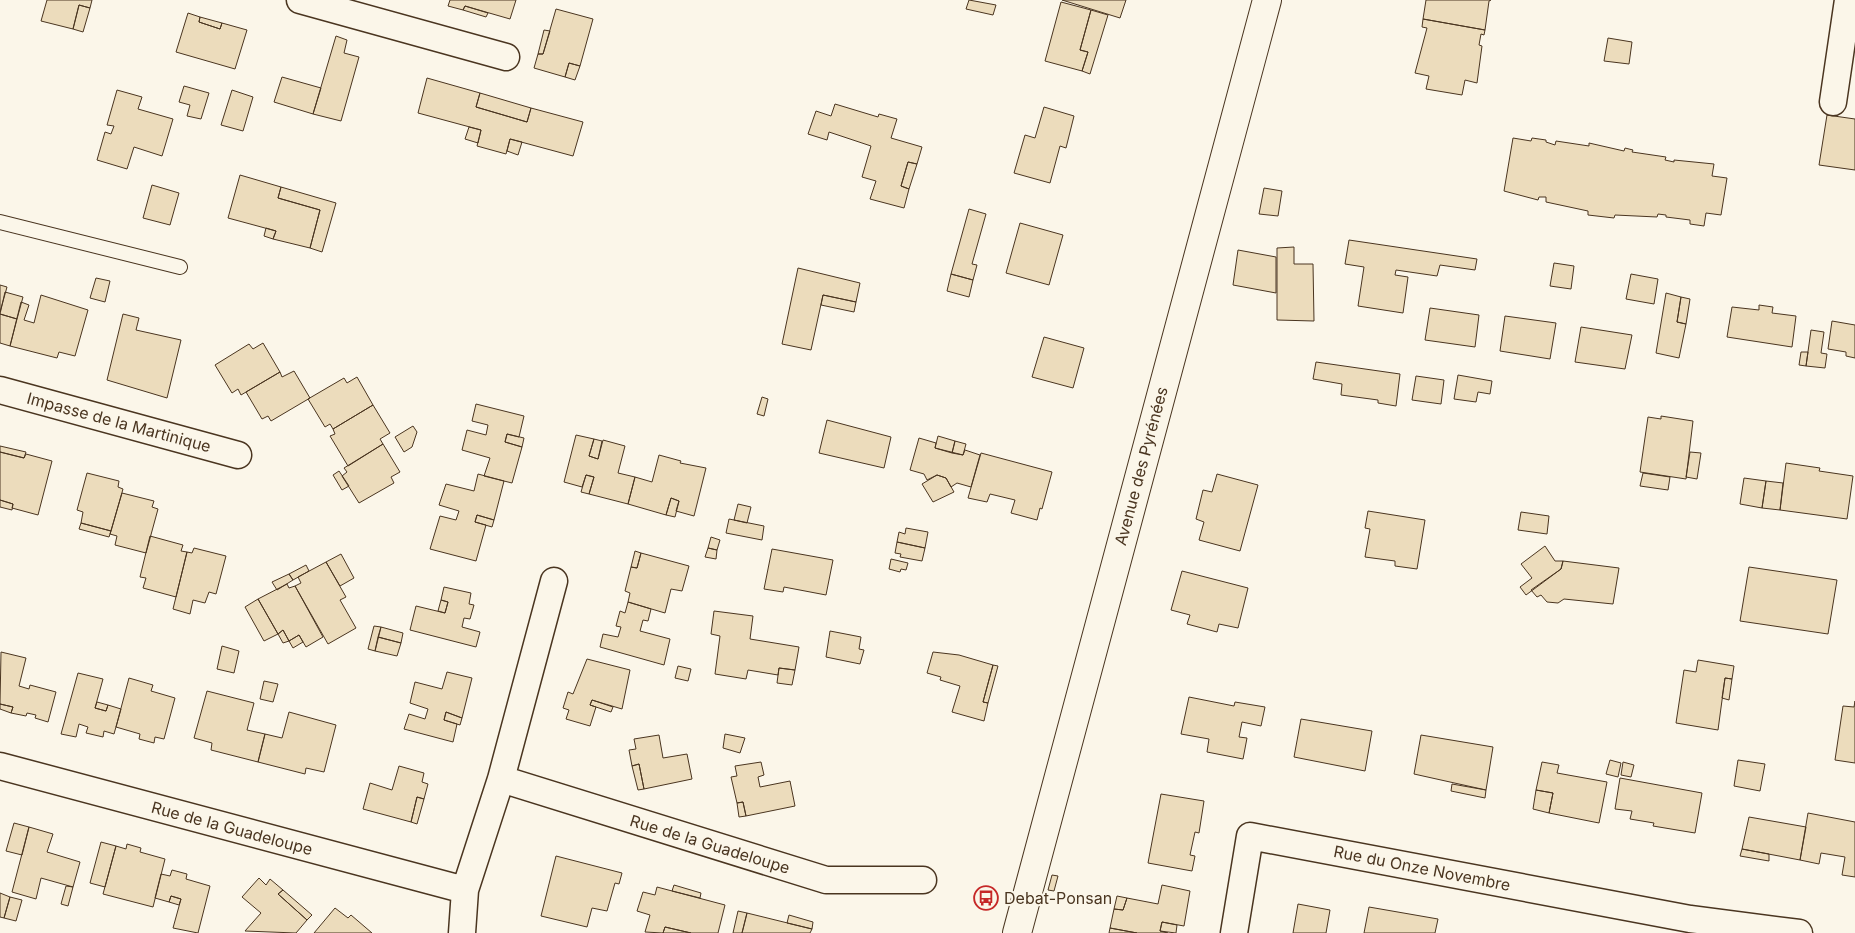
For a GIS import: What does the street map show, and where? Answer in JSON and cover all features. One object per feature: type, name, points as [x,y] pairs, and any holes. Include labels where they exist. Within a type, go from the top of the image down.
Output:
[{"type":"main road","name":"Avenue des Pyrénées","points":[[1017,933],[1267,0]]},
{"type":"street","points":[[300,0],[506,57]]},
{"type":"street","points":[[1833,102],[1849,17]]},
{"type":"street","name":"Impasse de la Martinique","points":[[0,390],[238,455]]},
{"type":"street","points":[[462,933],[465,890],[501,780],[554,581]]},
{"type":"street","name":"Rue de la Guadeloupe","points":[[0,766],[465,890]]},
{"type":"street","name":"Rue de la Guadeloupe","points":[[501,780],[826,880],[923,880]]},
{"type":"street","name":"Rue du Onze Novembre","points":[[1234,933],[1250,836],[1688,926],[1799,933]]},
{"type":"lane","points":[[0,222],[180,267]]},
{"type":"building","points":[[47,0],[92,0],[90,8],[79,5],[73,29],[41,21]]},
{"type":"building","points":[[450,0],[516,0],[510,19],[465,6],[463,10],[448,6]]},
{"type":"building","points":[[969,0],[996,5],[993,15],[966,9]]},
{"type":"building","points":[[1062,0],[1126,0],[1120,18]]},
{"type":"building","points":[[1426,0],[1491,0],[1489,1],[1485,30],[1423,19]]},
{"type":"building","points":[[1061,2],[1091,10],[1080,50],[1088,52],[1082,71],[1045,61]]},
{"type":"building","points":[[79,5],[90,8],[83,32],[73,29]]},
{"type":"building","points":[[465,6],[488,13],[486,17],[463,10]]},
{"type":"building","points":[[556,9],[593,19],[580,66],[569,63],[565,77],[534,68],[538,54],[543,54]]},
{"type":"building","points":[[1091,10],[1108,15],[1090,74],[1082,71],[1088,52],[1080,50]]},
{"type":"building","points":[[188,13],[200,17],[199,22],[220,29],[222,23],[247,30],[235,69],[176,52]]},
{"type":"building","points":[[200,17],[222,23],[220,29],[199,22]]},
{"type":"building","points":[[1423,19],[1485,30],[1484,35],[1481,34],[1479,45],[1482,46],[1477,83],[1465,80],[1462,95],[1426,89],[1429,76],[1415,73],[1427,28],[1422,27]]},
{"type":"building","points":[[544,30],[550,31],[543,54],[538,54]]},
{"type":"building","points":[[336,36],[347,40],[344,53],[359,57],[341,121],[313,114]]},
{"type":"building","points":[[1608,38],[1632,42],[1629,64],[1604,61]]},
{"type":"building","points":[[569,63],[580,66],[575,80],[565,77]]},
{"type":"building","points":[[282,77],[321,88],[313,114],[274,102]]},
{"type":"building","points":[[427,78],[480,93],[476,107],[527,122],[531,108],[583,122],[573,156],[510,139],[506,154],[477,146],[481,130],[418,113]]},
{"type":"building","points":[[184,86],[209,93],[201,119],[187,116],[190,105],[179,102]]},
{"type":"building","points":[[117,90],[142,97],[138,109],[173,119],[162,156],[134,147],[127,169],[97,160],[105,132],[111,134],[114,126],[107,125]]},
{"type":"building","points":[[232,90],[253,97],[243,131],[221,125]]},
{"type":"building","points":[[480,93],[531,108],[527,122],[476,107]]},
{"type":"building","points":[[835,104],[878,117],[879,114],[897,119],[891,138],[922,147],[917,164],[908,162],[901,186],[909,189],[904,208],[870,199],[876,181],[862,177],[871,146],[829,132],[827,140],[808,134],[816,111],[831,116]]},
{"type":"building","points":[[1044,107],[1074,116],[1066,148],[1060,146],[1050,183],[1014,173],[1025,135],[1035,138]]},
{"type":"building","points":[[1827,115],[1855,119],[1855,170],[1819,165]]},
{"type":"building","points":[[469,127],[481,130],[478,143],[465,139]]},
{"type":"building","points":[[1513,138],[1531,141],[1532,138],[1546,140],[1546,142],[1555,145],[1556,141],[1589,146],[1589,143],[1624,151],[1625,148],[1633,150],[1632,152],[1666,157],[1665,160],[1674,162],[1674,160],[1714,164],[1712,176],[1727,178],[1721,215],[1706,213],[1704,226],[1690,224],[1690,220],[1658,214],[1657,217],[1615,215],[1614,218],[1588,215],[1588,211],[1546,202],[1546,197],[1539,197],[1538,200],[1504,191]]},
{"type":"building","points":[[510,139],[522,142],[518,155],[507,151]]},
{"type":"building","points":[[908,162],[917,164],[909,189],[901,186]]},
{"type":"building","points":[[240,175],[281,187],[278,198],[320,210],[310,248],[273,239],[276,231],[228,218]]},
{"type":"building","points":[[152,185],[179,193],[170,225],[143,218]]},
{"type":"building","points":[[281,187],[336,203],[322,252],[310,248],[320,210],[278,198]]},
{"type":"building","points":[[1264,188],[1282,191],[1278,216],[1259,214]]},
{"type":"building","points":[[969,209],[986,214],[972,264],[977,265],[973,280],[951,274]]},
{"type":"building","points":[[1020,223],[1063,235],[1049,285],[1006,273]]},
{"type":"building","points":[[266,228],[276,231],[273,239],[264,236]]},
{"type":"building","points":[[1349,240],[1477,259],[1475,270],[1440,265],[1437,276],[1396,270],[1395,275],[1408,277],[1403,313],[1358,306],[1364,267],[1345,264]]},
{"type":"building","points":[[1294,247],[1294,264],[1313,264],[1314,321],[1277,320],[1277,248]]},
{"type":"building","points":[[1238,250],[1276,257],[1276,293],[1233,285]]},
{"type":"building","points":[[1554,263],[1574,266],[1571,289],[1550,286]]},
{"type":"building","points":[[798,268],[860,283],[856,302],[823,295],[811,350],[782,344]]},
{"type":"building","points":[[951,274],[973,280],[969,297],[947,291]]},
{"type":"building","points":[[1631,274],[1658,279],[1654,304],[1626,299]]},
{"type":"building","points":[[96,278],[110,281],[105,302],[90,298]]},
{"type":"building","points":[[0,285],[7,287],[0,312]]},
{"type":"building","points":[[5,292],[23,297],[17,319],[0,314]]},
{"type":"building","points":[[1666,293],[1681,297],[1677,322],[1686,324],[1679,358],[1656,353]]},
{"type":"building","points":[[41,295],[88,310],[75,356],[59,352],[57,358],[10,346],[21,302],[29,305],[24,320],[34,323]]},
{"type":"building","points":[[823,295],[856,302],[854,312],[821,305]]},
{"type":"building","points":[[1681,297],[1690,299],[1686,324],[1677,322]]},
{"type":"building","points":[[1759,305],[1773,307],[1772,313],[1796,316],[1792,347],[1727,337],[1732,307],[1759,310]]},
{"type":"building","points":[[1430,308],[1479,315],[1475,347],[1425,340]]},
{"type":"building","points":[[0,314],[17,319],[10,346],[0,343]]},
{"type":"building","points":[[123,314],[139,318],[136,330],[181,340],[167,398],[107,380]]},
{"type":"building","points":[[1505,316],[1556,323],[1550,359],[1500,351]]},
{"type":"building","points":[[1832,321],[1855,325],[1855,358],[1846,356],[1846,352],[1828,349]]},
{"type":"building","points":[[1581,327],[1632,335],[1625,369],[1575,362]]},
{"type":"building","points":[[1811,330],[1824,332],[1821,353],[1827,354],[1825,368],[1806,366]]},
{"type":"building","points":[[1044,337],[1084,348],[1073,388],[1032,377]]},
{"type":"building","points":[[263,343],[280,372],[241,395],[238,389],[232,393],[215,365],[249,344],[253,349]]},
{"type":"building","points":[[1801,352],[1808,352],[1806,366],[1799,365]]},
{"type":"building","points":[[1316,362],[1400,374],[1396,406],[1378,403],[1378,400],[1341,395],[1342,384],[1313,379]]},
{"type":"building","points":[[294,371],[310,398],[271,421],[268,416],[262,419],[246,392],[280,372],[282,377]]},
{"type":"building","points":[[1458,375],[1492,381],[1490,394],[1478,392],[1476,402],[1454,399]]},
{"type":"building","points":[[1416,376],[1444,380],[1441,404],[1412,400]]},
{"type":"building","points":[[357,377],[373,405],[333,429],[330,424],[325,427],[308,399],[344,378],[347,383]]},
{"type":"building","points":[[762,397],[768,399],[764,416],[757,414]]},
{"type":"building","points":[[476,404],[524,416],[519,437],[507,434],[505,442],[522,447],[512,483],[484,476],[490,458],[462,450],[467,430],[486,435],[488,425],[472,421]]},
{"type":"building","points":[[373,405],[390,433],[380,439],[383,444],[348,466],[330,436],[335,434],[333,429]]},
{"type":"building","points":[[1661,416],[1693,421],[1686,479],[1640,472],[1648,417],[1661,419]]},
{"type":"building","points":[[827,420],[891,437],[884,468],[819,453]]},
{"type":"building","points":[[413,426],[417,432],[412,447],[404,452],[395,437]]},
{"type":"building","points":[[507,434],[524,438],[522,447],[505,442]]},
{"type":"building","points":[[576,435],[594,439],[589,456],[598,459],[603,440],[625,446],[618,473],[635,477],[628,504],[589,494],[594,477],[586,475],[582,487],[564,482]]},
{"type":"building","points":[[938,436],[955,441],[952,453],[935,448]]},
{"type":"building","points":[[919,438],[936,443],[935,448],[963,455],[965,450],[980,455],[971,487],[957,483],[951,487],[946,478],[937,475],[927,480],[924,474],[910,470]]},
{"type":"building","points":[[594,439],[602,441],[598,459],[589,456]]},
{"type":"building","points":[[955,441],[966,444],[963,455],[952,453]]},
{"type":"building","points":[[383,444],[400,472],[391,477],[394,483],[359,503],[342,476],[347,472],[344,468]]},
{"type":"building","points":[[0,446],[26,452],[24,458],[0,452]]},
{"type":"building","points":[[0,452],[24,458],[26,454],[52,461],[38,515],[12,508],[13,504],[0,500]]},
{"type":"building","points":[[1690,452],[1701,453],[1697,479],[1686,477]]},
{"type":"building","points":[[981,453],[1052,472],[1037,520],[1011,513],[1015,500],[990,494],[987,502],[968,498]]},
{"type":"building","points":[[659,455],[681,461],[680,463],[706,468],[694,516],[676,511],[679,501],[671,498],[666,515],[628,504],[635,477],[652,482]]},
{"type":"building","points":[[1786,463],[1820,468],[1819,471],[1853,476],[1847,519],[1780,510]]},
{"type":"building","points":[[339,471],[349,486],[342,490],[333,475]]},
{"type":"building","points":[[87,473],[119,481],[118,487],[123,489],[111,531],[81,523],[83,512],[77,510]]},
{"type":"building","points":[[1643,473],[1670,477],[1668,490],[1640,486]]},
{"type":"building","points":[[478,474],[504,481],[494,520],[477,515],[475,522],[486,525],[476,561],[430,549],[440,516],[456,520],[459,511],[439,505],[446,484],[474,491]]},
{"type":"building","points":[[1217,474],[1258,485],[1240,551],[1199,540],[1204,522],[1196,519],[1203,490],[1212,492]]},
{"type":"building","points":[[586,475],[594,477],[589,494],[581,492]]},
{"type":"building","points":[[937,475],[946,478],[954,492],[933,502],[922,484]]},
{"type":"building","points":[[1744,478],[1766,481],[1762,508],[1740,504]]},
{"type":"building","points":[[1766,481],[1783,483],[1780,510],[1762,508]]},
{"type":"building","points":[[122,493],[154,501],[152,507],[158,509],[146,553],[115,545],[117,536],[110,534]]},
{"type":"building","points":[[671,498],[679,501],[675,517],[666,515]]},
{"type":"building","points":[[0,500],[13,504],[12,510],[0,507]]},
{"type":"building","points":[[738,504],[751,507],[747,523],[734,520]]},
{"type":"building","points":[[1368,511],[1425,520],[1417,569],[1395,566],[1395,561],[1365,557],[1370,529],[1365,528]]},
{"type":"building","points":[[1521,512],[1549,516],[1547,534],[1518,530]]},
{"type":"building","points":[[477,515],[494,520],[492,527],[475,522]]},
{"type":"building","points":[[729,519],[764,526],[762,540],[726,533]]},
{"type":"building","points":[[81,523],[111,531],[109,537],[79,529]]},
{"type":"building","points":[[906,528],[928,532],[925,548],[897,542],[899,532],[905,534]]},
{"type":"building","points":[[150,536],[183,545],[181,551],[187,552],[176,597],[143,588],[146,578],[140,577]]},
{"type":"building","points":[[711,537],[720,540],[717,550],[708,548]]},
{"type":"building","points":[[897,542],[925,548],[922,561],[900,557],[901,554],[895,553]]},
{"type":"building","points":[[1545,546],[1555,561],[1563,561],[1561,569],[1526,595],[1520,587],[1532,578],[1521,564]]},
{"type":"building","points":[[194,548],[226,556],[216,594],[209,592],[205,603],[193,600],[190,614],[173,609],[187,552],[192,553]]},
{"type":"building","points":[[708,548],[717,550],[716,559],[705,557]]},
{"type":"building","points":[[772,549],[833,560],[826,595],[784,587],[783,592],[764,589]]},
{"type":"building","points":[[635,551],[641,553],[637,568],[631,567]]},
{"type":"building","points":[[641,553],[689,566],[682,591],[671,589],[665,613],[628,602],[630,593],[625,591],[631,567],[637,568]]},
{"type":"building","points":[[341,554],[354,578],[340,586],[326,562]]},
{"type":"building","points":[[891,559],[908,563],[906,570],[901,569],[900,572],[889,569]]},
{"type":"building","points":[[1563,561],[1619,568],[1613,604],[1564,599],[1558,603],[1547,602],[1541,595],[1537,597],[1531,590],[1561,569]]},
{"type":"building","points":[[326,562],[346,597],[340,600],[356,628],[328,644],[295,586],[301,583],[298,577]]},
{"type":"building","points":[[306,565],[309,571],[293,580],[289,574]]},
{"type":"building","points":[[1749,567],[1837,580],[1828,634],[1740,621]]},
{"type":"building","points":[[1182,571],[1248,588],[1238,628],[1219,624],[1217,632],[1187,624],[1190,615],[1171,610]]},
{"type":"building","points":[[289,574],[293,580],[277,590],[272,582]]},
{"type":"building","points":[[287,584],[289,588],[295,586],[323,637],[306,647],[299,635],[289,641],[283,630],[278,634],[258,599]]},
{"type":"building","points":[[444,587],[471,593],[469,604],[474,605],[470,619],[464,618],[462,627],[480,632],[476,647],[410,630],[416,606],[445,613],[448,602],[441,600]]},
{"type":"building","points":[[258,599],[278,634],[264,641],[245,607]]},
{"type":"building","points":[[441,600],[448,602],[445,613],[438,611]]},
{"type":"building","points":[[628,602],[651,609],[648,621],[643,620],[640,631],[670,639],[664,665],[600,647],[603,634],[618,637],[621,627],[616,626],[620,611],[625,613]]},
{"type":"building","points":[[714,611],[753,616],[750,639],[799,647],[795,670],[779,668],[778,675],[748,670],[746,679],[715,674],[720,636],[711,634]]},
{"type":"building","points":[[374,626],[381,627],[375,651],[368,649]]},
{"type":"building","points":[[381,627],[403,633],[401,643],[378,637]]},
{"type":"building","points":[[283,630],[289,641],[283,643],[278,634]]},
{"type":"building","points":[[830,631],[861,637],[859,649],[864,650],[860,664],[826,657]]},
{"type":"building","points":[[299,635],[303,642],[293,648],[289,641]]},
{"type":"building","points":[[378,637],[401,643],[397,656],[375,651]]},
{"type":"building","points":[[222,646],[239,651],[234,673],[217,669]]},
{"type":"building","points":[[1,652],[26,658],[19,686],[29,689],[30,685],[56,692],[48,722],[35,718],[36,715],[27,713],[26,716],[11,713],[13,707],[0,704]]},
{"type":"building","points":[[933,652],[959,655],[993,665],[983,702],[988,703],[984,721],[952,712],[960,686],[940,680],[941,677],[927,673]]},
{"type":"building","points":[[587,659],[630,670],[622,709],[592,700],[590,705],[596,707],[590,726],[566,719],[569,710],[563,708],[568,692],[573,694]]},
{"type":"building","points":[[1698,660],[1734,666],[1732,679],[1725,678],[1718,730],[1676,723],[1684,670],[1696,672]]},
{"type":"building","points":[[993,665],[998,666],[988,703],[983,702]]},
{"type":"building","points":[[678,666],[691,669],[688,681],[675,678]]},
{"type":"building","points":[[779,668],[795,670],[792,685],[777,683]]},
{"type":"building","points":[[447,672],[472,678],[462,718],[446,712],[444,720],[457,724],[453,742],[404,729],[409,714],[425,719],[428,709],[410,703],[415,682],[442,689]]},
{"type":"building","points":[[78,673],[103,679],[95,708],[106,711],[108,705],[121,709],[114,734],[104,731],[103,737],[86,733],[88,727],[79,724],[76,737],[61,734]]},
{"type":"building","points":[[129,678],[153,685],[151,691],[175,698],[164,739],[155,737],[154,743],[139,739],[140,734],[116,727]]},
{"type":"building","points":[[1725,678],[1732,679],[1729,700],[1722,698]]},
{"type":"building","points":[[264,681],[278,684],[273,702],[260,699]]},
{"type":"building","points":[[207,691],[254,703],[247,730],[265,734],[258,762],[211,750],[212,743],[194,738]]},
{"type":"building","points":[[1189,697],[1234,706],[1235,702],[1265,707],[1261,726],[1242,722],[1239,737],[1247,738],[1243,759],[1207,752],[1209,739],[1181,734]]},
{"type":"building","points":[[592,700],[613,707],[611,712],[590,705]]},
{"type":"building","points":[[1855,701],[1855,763],[1835,760],[1843,706],[1854,707]]},
{"type":"building","points":[[97,702],[108,705],[106,711],[95,708]]},
{"type":"building","points":[[0,704],[13,707],[11,713],[0,709]]},
{"type":"building","points":[[289,712],[336,725],[324,772],[306,768],[305,774],[258,762],[265,734],[282,738]]},
{"type":"building","points":[[446,712],[462,718],[460,725],[444,720]]},
{"type":"building","points":[[1301,719],[1372,731],[1365,771],[1294,757]]},
{"type":"building","points":[[725,734],[745,738],[740,753],[723,748]]},
{"type":"building","points":[[659,735],[663,758],[687,754],[692,779],[644,789],[639,764],[632,766],[629,750],[636,749],[634,739]]},
{"type":"building","points":[[1421,735],[1493,747],[1486,790],[1414,774]]},
{"type":"building","points":[[1610,760],[1621,763],[1618,777],[1606,774]]},
{"type":"building","points":[[1738,760],[1765,764],[1760,791],[1734,786]]},
{"type":"building","points":[[761,762],[764,775],[758,777],[760,787],[790,781],[795,806],[746,816],[743,802],[737,803],[731,777],[737,776],[735,766]]},
{"type":"building","points":[[1542,762],[1559,765],[1557,773],[1607,782],[1599,823],[1549,813],[1553,793],[1536,790]]},
{"type":"building","points":[[1623,762],[1634,765],[1631,777],[1621,775]]},
{"type":"building","points":[[639,764],[644,789],[638,790],[632,766]]},
{"type":"building","points":[[399,766],[424,773],[422,782],[428,784],[424,799],[417,797],[411,822],[363,809],[370,783],[392,790]]},
{"type":"building","points":[[1620,778],[1702,793],[1695,833],[1653,826],[1654,823],[1630,819],[1632,811],[1615,809]]},
{"type":"building","points":[[1452,784],[1486,790],[1485,798],[1451,791]]},
{"type":"building","points":[[1536,790],[1553,793],[1549,813],[1533,809]]},
{"type":"building","points":[[1161,794],[1204,801],[1199,833],[1195,832],[1190,855],[1195,856],[1192,871],[1148,863]]},
{"type":"building","points":[[417,797],[424,799],[417,824],[411,822]]},
{"type":"building","points":[[743,802],[746,816],[739,817],[737,803]]},
{"type":"building","points":[[1808,813],[1855,822],[1855,877],[1842,875],[1845,857],[1821,853],[1819,864],[1800,860]]},
{"type":"building","points":[[1749,817],[1806,827],[1800,860],[1742,849]]},
{"type":"building","points":[[14,823],[29,827],[22,855],[6,851]]},
{"type":"building","points":[[29,827],[53,834],[47,852],[80,862],[73,887],[41,878],[36,899],[12,892]]},
{"type":"building","points":[[101,842],[116,846],[105,887],[90,883]]},
{"type":"building","points":[[127,844],[141,848],[140,852],[165,859],[153,907],[103,894],[116,846],[126,849]]},
{"type":"building","points":[[1742,849],[1769,854],[1769,861],[1740,856]]},
{"type":"building","points":[[556,856],[622,873],[619,884],[615,883],[607,911],[592,908],[587,927],[541,916]]},
{"type":"building","points":[[172,870],[187,874],[186,879],[210,886],[198,933],[173,928],[181,899],[171,896],[169,902],[155,898],[161,874],[170,876]]},
{"type":"building","points":[[1052,875],[1058,876],[1054,891],[1048,890]]},
{"type":"building","points":[[259,878],[266,885],[270,879],[283,890],[278,894],[307,920],[296,933],[245,931],[261,913],[242,897]]},
{"type":"building","points":[[674,885],[701,893],[700,898],[672,891]]},
{"type":"building","points":[[1162,885],[1190,891],[1184,926],[1162,922],[1160,931],[1168,933],[1137,933],[1110,928],[1114,909],[1123,910],[1127,898],[1158,904]]},
{"type":"building","points":[[66,886],[73,887],[68,906],[61,904]]},
{"type":"building","points":[[657,887],[725,905],[718,933],[691,933],[665,927],[663,933],[645,932],[650,915],[637,911],[643,892],[655,895]]},
{"type":"building","points":[[283,890],[312,915],[307,920],[278,894]]},
{"type":"building","points":[[0,893],[10,897],[4,918],[0,917]]},
{"type":"building","points":[[171,896],[181,899],[179,905],[169,902]]},
{"type":"building","points":[[1117,896],[1127,898],[1123,910],[1114,909]]},
{"type":"building","points":[[10,897],[22,900],[16,921],[4,918]]},
{"type":"building","points":[[1298,904],[1330,910],[1326,933],[1293,933]]},
{"type":"building","points":[[1369,907],[1438,919],[1435,933],[1364,933]]},
{"type":"building","points":[[335,908],[348,918],[351,915],[372,933],[314,933]]},
{"type":"building","points":[[738,911],[747,913],[742,933],[733,933]]},
{"type":"building","points":[[747,913],[812,929],[810,933],[742,933]]},
{"type":"building","points":[[789,915],[813,922],[812,929],[787,923]]},
{"type":"building","points":[[1162,922],[1177,925],[1176,933],[1160,931]]},
{"type":"building","points":[[665,927],[691,933],[663,933]]},
{"type":"building","points":[[1110,928],[1137,933],[1109,933]]},
{"type":"place","name":"Debat-Ponsan","points":[[986,898]]}]
